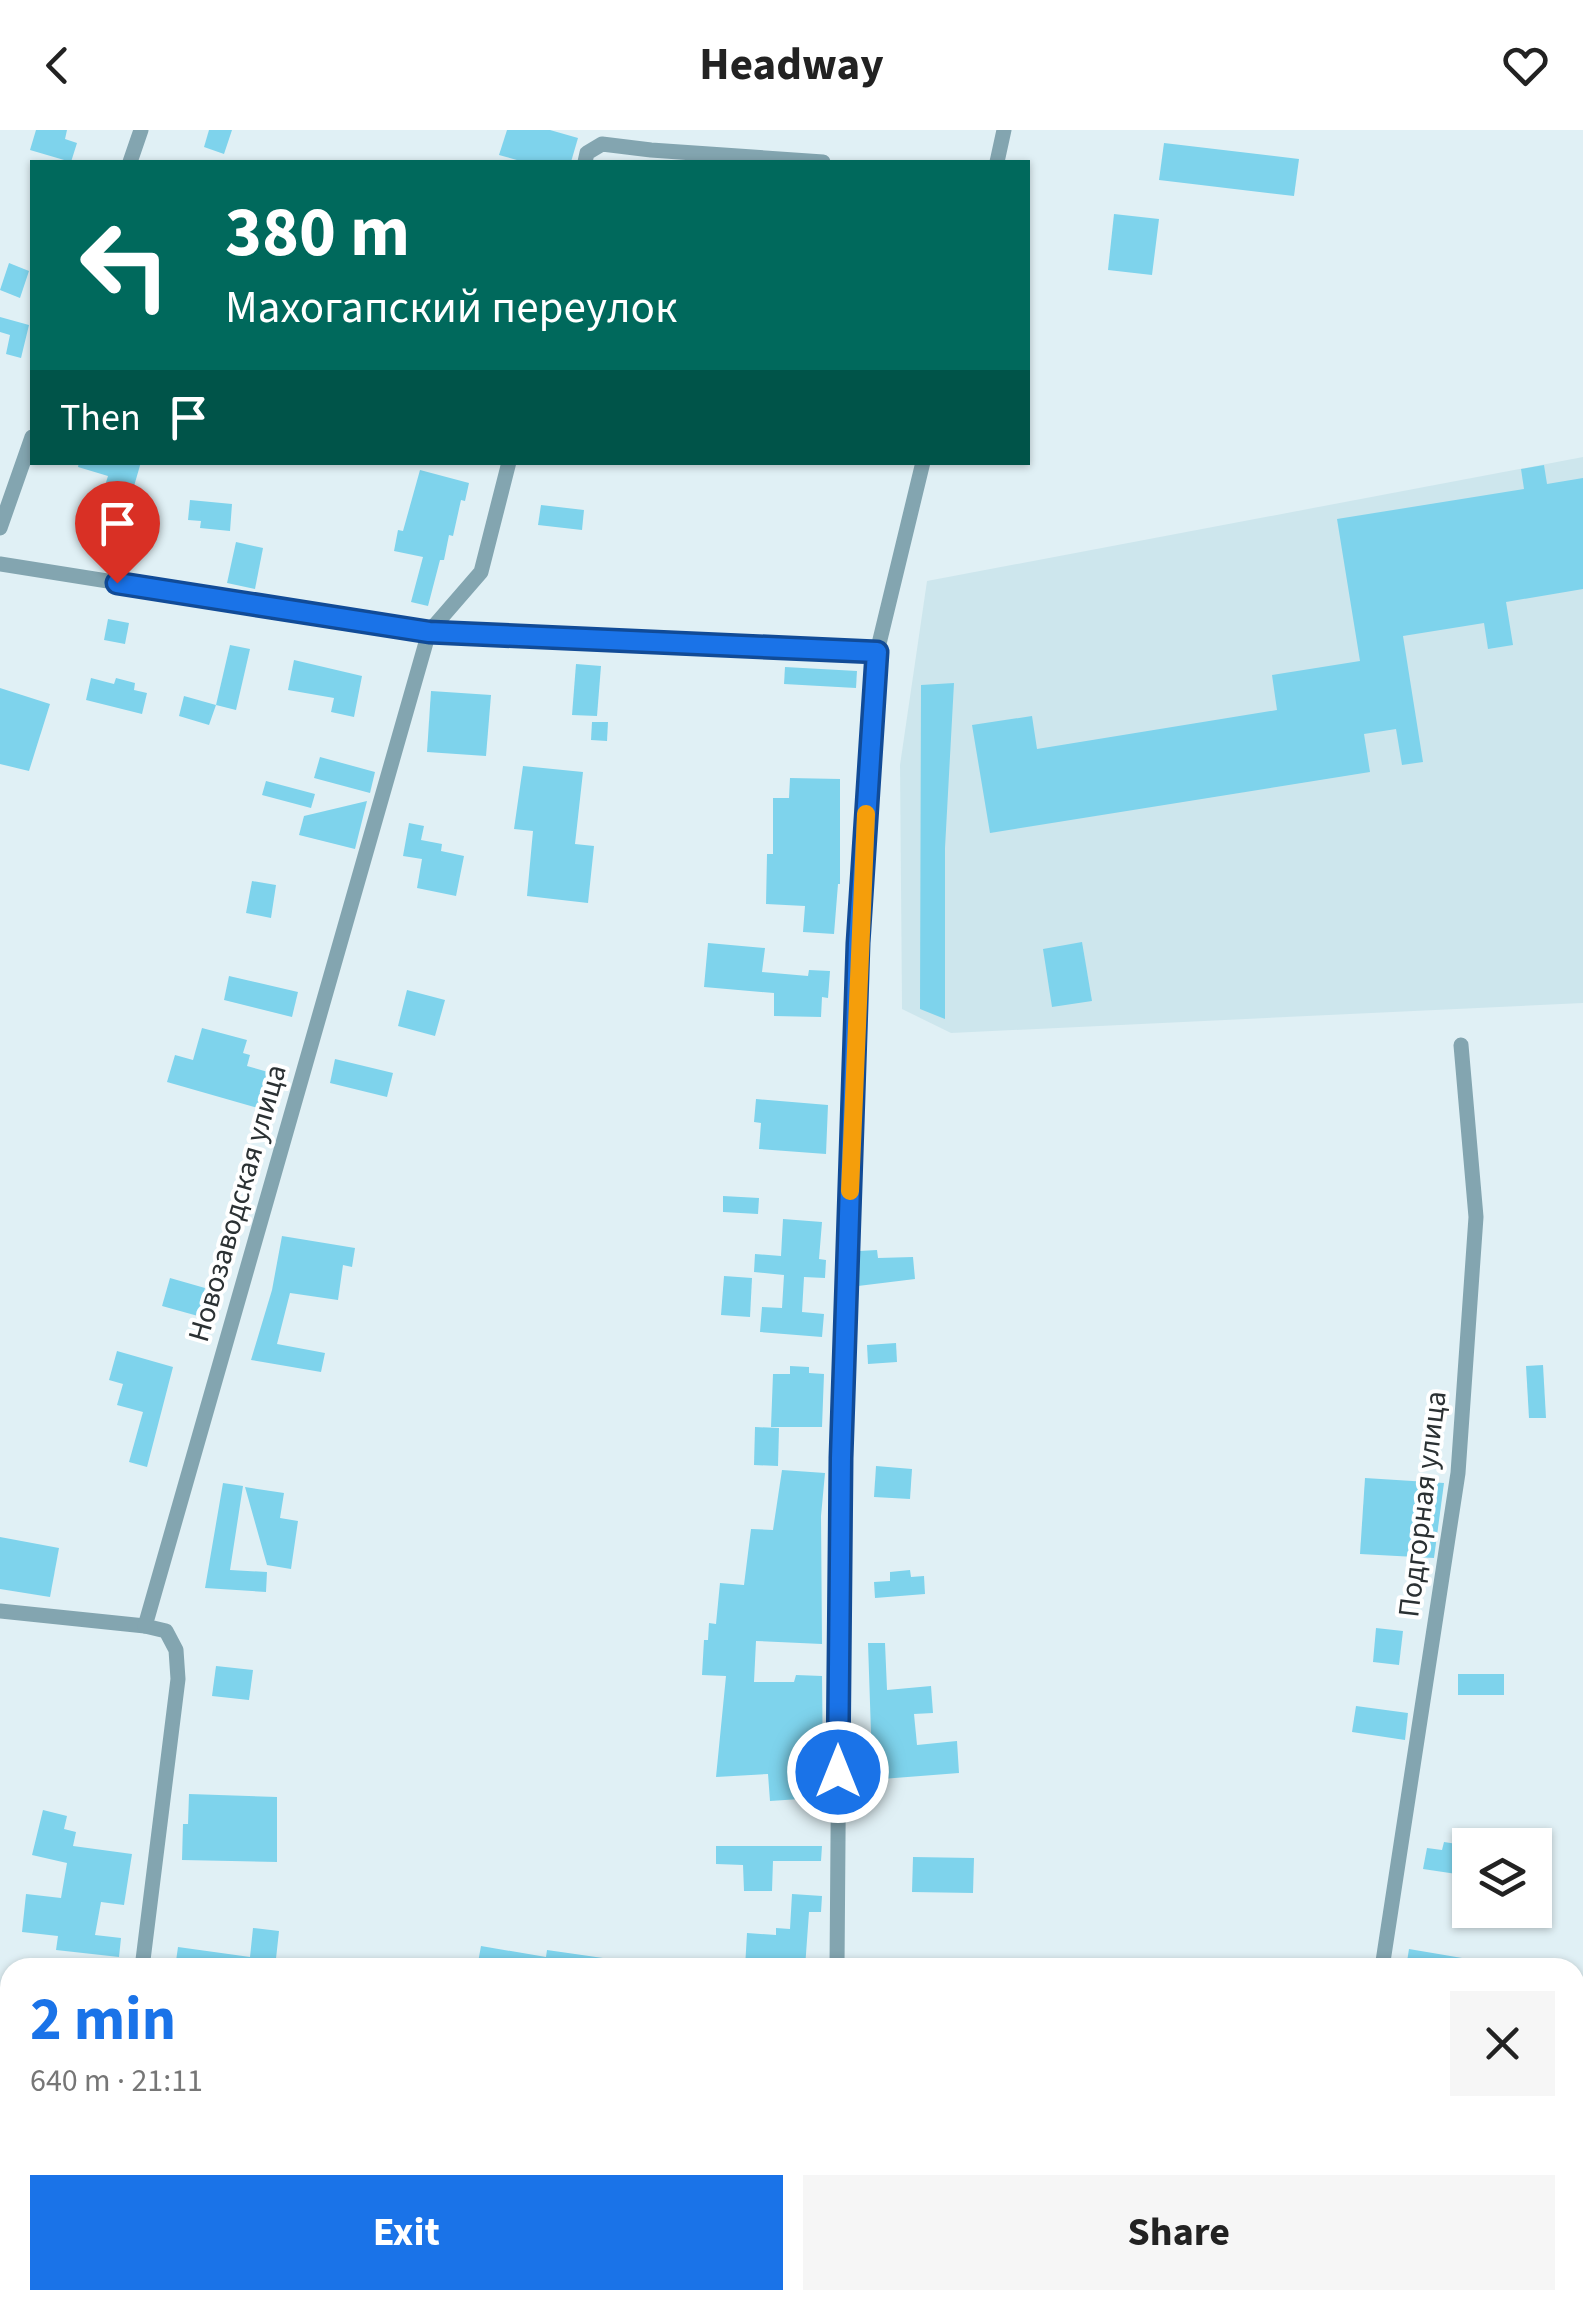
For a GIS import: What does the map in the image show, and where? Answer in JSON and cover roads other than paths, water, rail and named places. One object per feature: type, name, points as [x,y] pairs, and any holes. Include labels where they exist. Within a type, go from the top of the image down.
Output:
[{"type":"street","points":[[131,160],[142,130]]},
{"type":"street","points":[[997,160],[1004,130]]},
{"type":"street","points":[[586,160],[587,154],[602,144],[794,160]]},
{"type":"street","points":[[0,528],[30,443]]},
{"type":"street","name":"Новозаводская улица","points":[[145,1626],[429,632],[481,572],[508,465]]},
{"type":"street","points":[[837,1958],[842,1438],[860,903],[877,652],[923,465]]},
{"type":"street","points":[[0,564],[429,632],[877,652]]},
{"type":"street","name":"Подгорная улица","points":[[1384,1958],[1458,1473],[1476,1217],[1461,1045]]},
{"type":"street","points":[[0,1611],[145,1626],[166,1631],[176,1650],[178,1678],[143,1958]]}]
